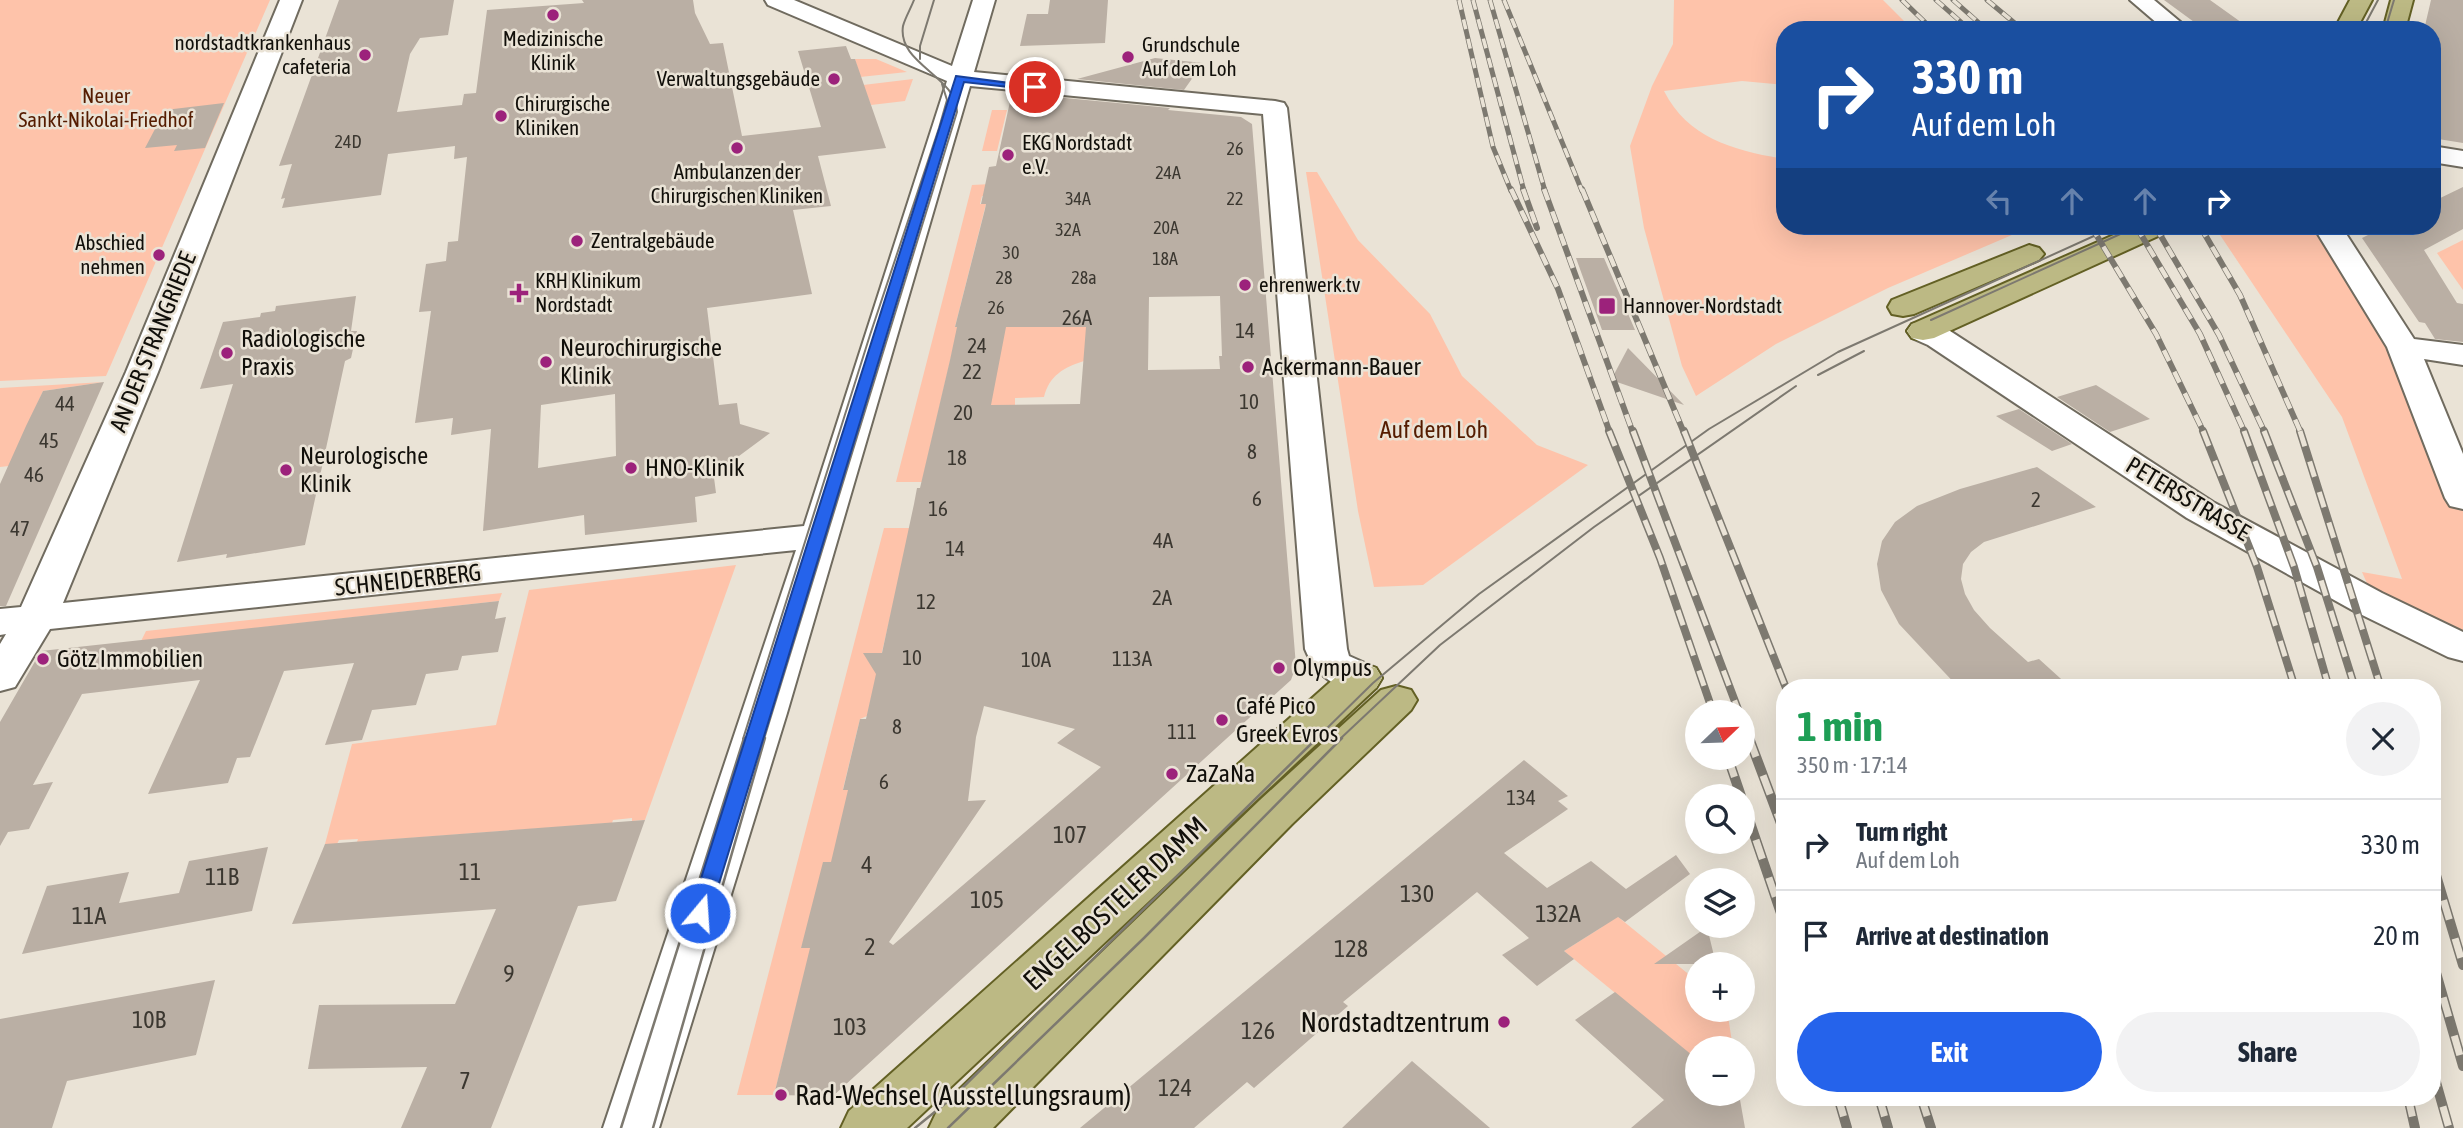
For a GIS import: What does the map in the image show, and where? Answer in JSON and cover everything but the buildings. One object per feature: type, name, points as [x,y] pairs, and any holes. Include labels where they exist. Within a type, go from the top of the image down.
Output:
[{"type":"main road","points":[[2350,21],[2361,0]]},
{"type":"main road","points":[[2396,21],[2402,0]]},
{"type":"main road","points":[[1913,319],[2078,235]]},
{"type":"main road","points":[[1913,319],[2133,235]]},
{"type":"main road","name":"ENGELBOSTELER DAMM","points":[[869,1128],[1361,675]]},
{"type":"main road","name":"ENGELBOSTELER DAMM","points":[[957,1128],[1276,813],[1361,675]]},
{"type":"street","name":"AN DER STRANGRIEDE","points":[[0,677],[18,620],[142,372],[291,0]]},
{"type":"street","points":[[776,0],[960,78],[1275,108],[1361,675]]},
{"type":"street","points":[[641,1115],[984,0]]},
{"type":"street","points":[[2141,0],[2168,21]]},
{"type":"street","points":[[2441,155],[2463,159]]},
{"type":"street","points":[[2333,235],[2403,347],[2463,498]]},
{"type":"street","name":"PETERSSTRASSE","points":[[1913,319],[2200,510],[2368,602],[2463,648]]},
{"type":"street","points":[[2403,347],[2463,355]]},
{"type":"street","name":"SCHNEIDERBERG","points":[[18,620],[817,536]]},
{"type":"green space","name":"Neuer Sankt-Nikolai-Friedhof","points":[[0,0],[270,0],[106,376],[0,381]]},
{"type":"green space","points":[[1674,0],[1883,0],[1904,21],[1776,21],[1776,84],[1742,81],[1664,91],[1686,121],[1700,132],[1732,147],[1776,157],[1776,235],[2012,235],[1888,288],[1776,344],[1696,396],[1682,366],[1644,228],[1630,146],[1652,86],[1673,44]]},
{"type":"green space","points":[[855,59],[876,59],[907,72],[860,77]]},
{"type":"green space","points":[[913,79],[905,101],[871,105],[863,85]]},
{"type":"green space","points":[[992,110],[1007,110],[997,151],[982,151]]},
{"type":"green space","name":"Auf dem Loh","points":[[1306,172],[1317,172],[1358,240],[1430,314],[1462,376],[1537,445],[1588,465],[1423,585],[1374,587],[1358,511]]},
{"type":"green space","points":[[991,184],[988,196],[982,196],[980,204],[986,204],[955,327],[958,327],[922,482],[896,482],[972,185]]},
{"type":"green space","points":[[2220,235],[2333,235],[2403,347],[2463,498],[2463,648],[2377,606],[2362,572],[2402,579],[2342,417]]},
{"type":"green space","points":[[2463,240],[2463,290],[2437,253]]},
{"type":"green space","points":[[1005,324],[1095,327],[1084,361],[1058,373],[1044,397],[1015,398],[1015,405],[979,439]]},
{"type":"green space","points":[[104,382],[43,391],[9,466],[0,467],[0,388]]},
{"type":"green space","points":[[884,528],[911,528],[867,716],[860,719],[843,789],[849,790],[832,862],[801,948],[811,948],[774,1095],[737,1095]]},
{"type":"green space","points":[[736,565],[645,820],[632,821],[632,818],[613,820],[612,823],[357,842],[358,839],[339,840],[337,844],[325,844],[352,744],[496,725],[529,590]]},
{"type":"green space","points":[[502,593],[499,601],[141,641],[146,631]]},
{"type":"green space","points":[[1612,912],[1685,971],[1685,1022],[1729,1022],[1731,1036],[1685,1036],[1685,1050],[1564,951],[1602,927]]},
{"type":"tram line","points":[[764,739],[957,112],[948,89],[917,60],[904,39],[903,26],[914,0]]},
{"type":"tram line","points":[[920,59],[920,46],[934,0]]},
{"type":"tram line","points":[[2367,21],[2378,0]]},
{"type":"tram line","points":[[2388,21],[2394,0]]},
{"type":"tram line","points":[[743,739],[870,335],[939,128],[947,100],[942,84]]},
{"type":"tram line","points":[[1316,739],[1373,683],[1479,594],[1709,429],[1838,352],[2096,235]]},
{"type":"tram line","points":[[1931,320],[2118,235]]},
{"type":"tram line","points":[[1818,375],[1864,351]]},
{"type":"tram line","points":[[1340,739],[1440,645],[1594,527],[1796,386]]},
{"type":"tram line","points":[[621,1128],[744,738]]},
{"type":"tram line","points":[[653,1128],[765,738]]},
{"type":"tram line","points":[[915,1128],[952,1098],[1317,738]]},
{"type":"tram line","points":[[948,1128],[1144,938],[1342,738]]},
{"type":"railway","points":[[1459,0],[1493,147],[1511,191]]},
{"type":"railway","points":[[1473,0],[1524,191]]},
{"type":"railway","points":[[1490,0],[1545,191]]},
{"type":"railway","points":[[1504,0],[1582,191]]},
{"type":"railway","points":[[1902,0],[1924,21]]},
{"type":"railway","points":[[1936,0],[1960,21]]},
{"type":"railway","points":[[1953,0],[1977,21]]},
{"type":"railway","points":[[1987,0],[2012,21]]},
{"type":"railway","points":[[1511,189],[1558,289],[1610,433]]},
{"type":"railway","points":[[1523,189],[1537,228]]},
{"type":"railway","points":[[1544,189],[1633,433]]},
{"type":"railway","points":[[1582,189],[1684,433]]},
{"type":"railway","points":[[2096,235],[2156,334],[2204,433]]},
{"type":"railway","points":[[2141,235],[2200,334],[2245,433]]},
{"type":"railway","points":[[2160,235],[2219,335],[2265,433]]},
{"type":"railway","points":[[2205,235],[2240,295],[2301,433]]},
{"type":"railway","points":[[1609,431],[1660,558],[1709,700]]},
{"type":"railway","points":[[1633,431],[1734,700]]},
{"type":"railway","points":[[1684,431],[1782,679]]},
{"type":"railway","points":[[2203,431],[2257,567],[2292,679]]},
{"type":"railway","points":[[2244,431],[2294,567],[2326,679]]},
{"type":"railway","points":[[2264,431],[2317,567],[2352,679]]},
{"type":"railway","points":[[2300,431],[2378,679]]},
{"type":"railway","points":[[1755,754],[1776,810]]},
{"type":"railway","points":[[1732,770],[1737,784]]},
{"type":"railway","points":[[1755,837],[1776,899]]},
{"type":"railway","points":[[2441,892],[2463,965]]},
{"type":"railway","points":[[2441,990],[2463,1066]]},
{"type":"railway","points":[[2441,1100],[2449,1128]]},
{"type":"railway","points":[[1841,1106],[1847,1128]]},
{"type":"railway","points":[[1882,1106],[1888,1128]]},
{"type":"railway","points":[[1924,1106],[1931,1128]]},
{"type":"railway","points":[[2410,1106],[2415,1128]]},
{"type":"place","name":"Medizinische Klinik","points":[[553,15]]},
{"type":"place","name":"nordstadtkrankenhaus cafeteria","points":[[365,55]]},
{"type":"place","name":"Grundschule Auf dem Loh","points":[[1128,57]]},
{"type":"place","name":"Verwaltungsgebäude","points":[[834,79]]},
{"type":"place","name":"Chirurgische Kliniken","points":[[501,116]]},
{"type":"place","name":"Ambulanzen der Chirurgischen Kliniken","points":[[737,148]]},
{"type":"place","name":"EKG Nordstadt e.V.","points":[[1008,155]]},
{"type":"place","name":"Zentralgebäude","points":[[577,241]]},
{"type":"place","name":"Abschied nehmen","points":[[159,255]]},
{"type":"place","name":"ehrenwerk.tv","points":[[1245,285]]},
{"type":"place","name":"KRH Klinikum Nordstadt","points":[[519,293]]},
{"type":"place","name":"Hannover-Nordstadt","points":[[1607,306]]},
{"type":"place","name":"Radiologische Praxis","points":[[227,353]]},
{"type":"place","name":"Neurochirurgische Klinik","points":[[546,362]]},
{"type":"place","name":"Ackermann-Bauer","points":[[1248,367]]},
{"type":"place","name":"HNO-Klinik","points":[[631,468]]},
{"type":"place","name":"Neurologische Klinik","points":[[286,470]]},
{"type":"place","name":"Götz Immobilien","points":[[43,659]]},
{"type":"place","name":"Olympus","points":[[1279,668]]},
{"type":"place","name":"Café Pico Greek Evros","points":[[1222,720]]},
{"type":"place","name":"ZaZaNa","points":[[1172,774]]},
{"type":"place","name":"Nordstadtzentrum","points":[[1504,1022]]},
{"type":"place","name":"Rad-Wechsel (Ausstellungsraum)","points":[[781,1095]]},
{"type":"route","points":[[700,913],[765,713],[817,536],[960,78],[1035,87]]}]
